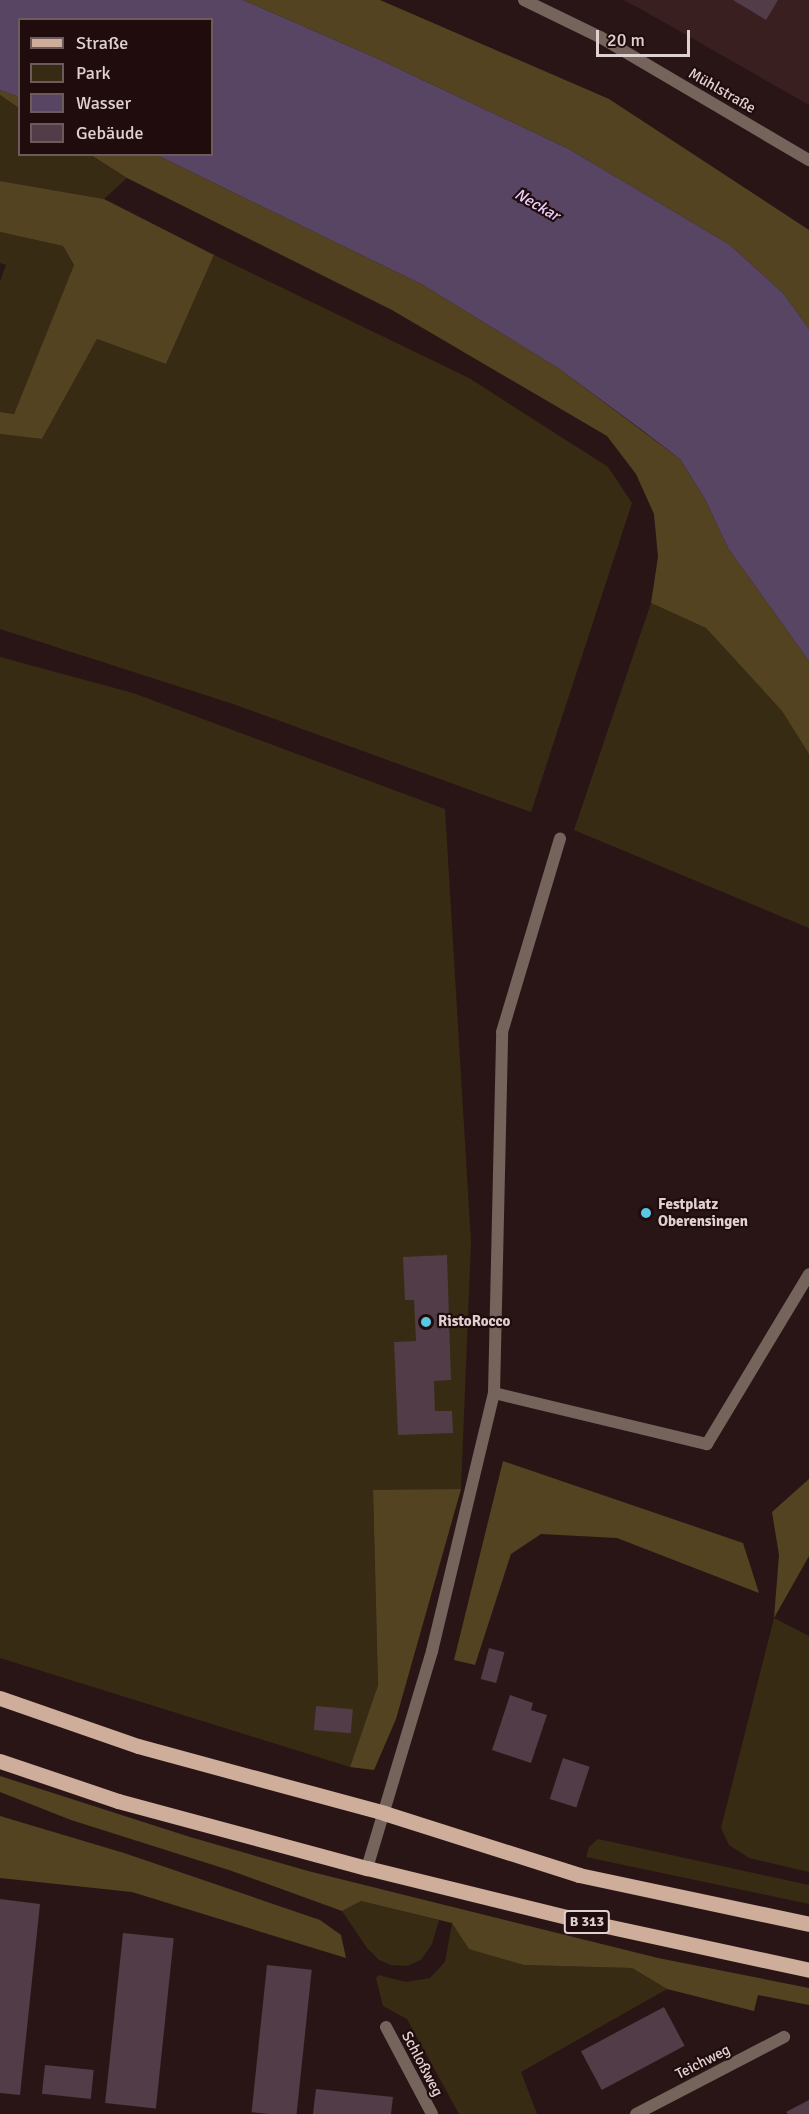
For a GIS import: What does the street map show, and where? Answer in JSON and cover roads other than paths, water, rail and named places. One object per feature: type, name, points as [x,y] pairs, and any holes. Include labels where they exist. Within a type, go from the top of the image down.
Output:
[{"type":"main road","points":[[0,1698],[138,1746],[384,1813],[579,1875],[809,1924]]},
{"type":"main road","name":"B 313","points":[[2,1761],[118,1801],[367,1868],[574,1919],[809,1970]]},
{"type":"street","name":"Mühlstraße","points":[[524,0],[600,37],[809,160]]},
{"type":"street","points":[[367,1868],[432,1651],[494,1393],[502,1032],[560,839]]},
{"type":"street","points":[[494,1393],[707,1444],[809,1274]]},
{"type":"street","name":"Schloßweg","points":[[386,2027],[432,2114]]},
{"type":"street","name":"Teichweg","points":[[636,2114],[784,2037]]},
{"type":"water","name":"Neckar","points":[[0,0],[243,0],[376,58],[569,149],[730,245],[783,293],[809,329],[809,661],[728,548],[705,499],[680,459],[558,368],[423,285],[159,156],[213,156],[213,18],[18,18],[18,97],[0,90]]},
{"type":"place","name":"Festplatz Oberensingen","points":[[646,1213]]},
{"type":"place","name":"RistoRocco","points":[[426,1322]]}]
